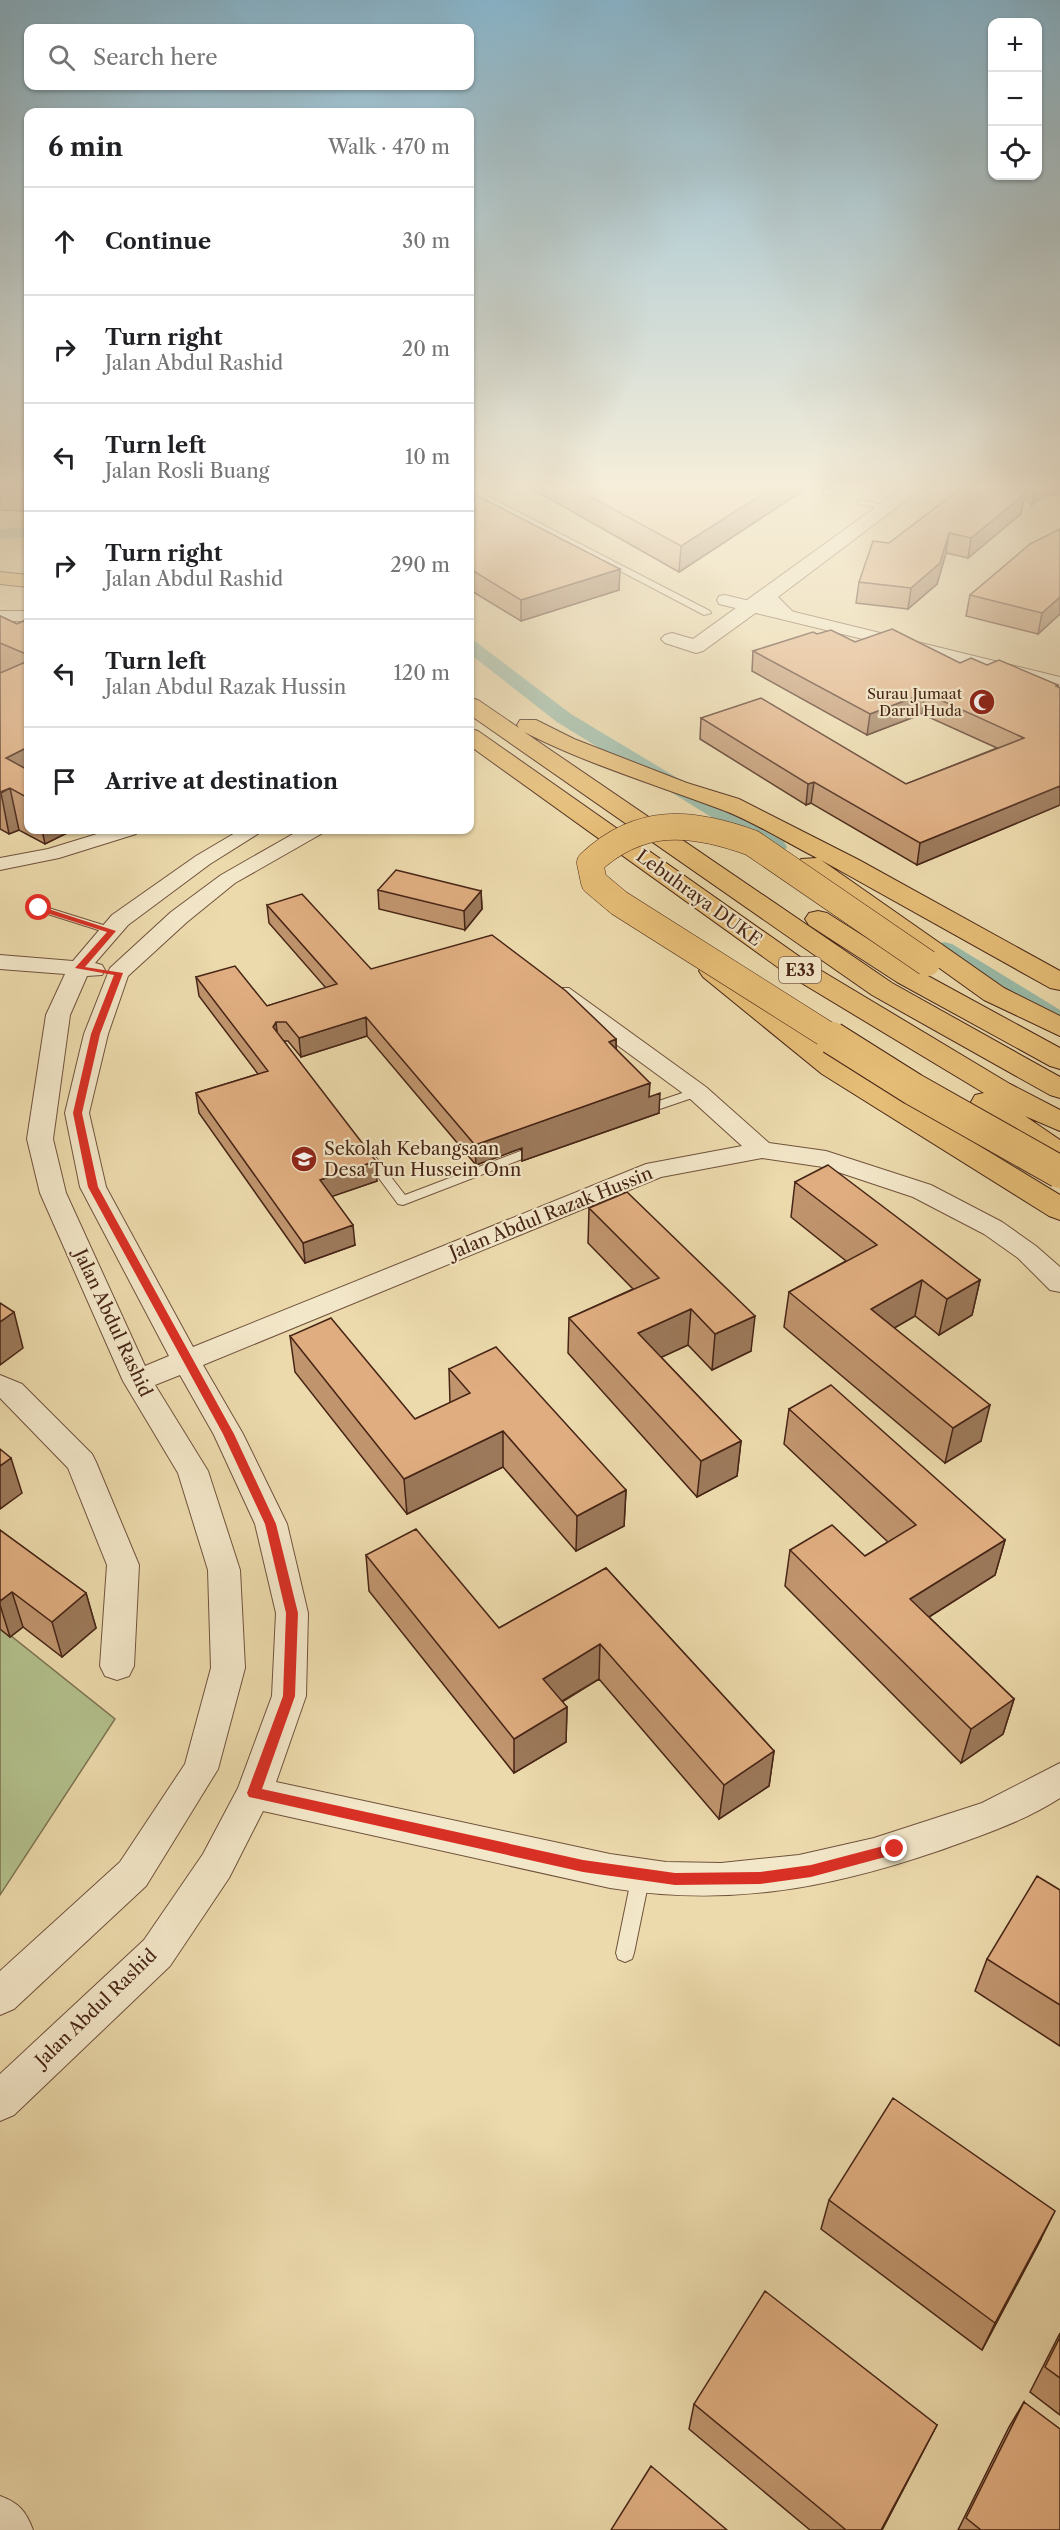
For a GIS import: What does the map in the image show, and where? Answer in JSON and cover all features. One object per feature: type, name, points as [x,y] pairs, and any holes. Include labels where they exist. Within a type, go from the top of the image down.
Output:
[{"type":"highway","points":[[474,695],[566,744],[679,788],[730,804],[793,835],[1060,982]]},
{"type":"highway","name":"Lebuhraya DUKE","points":[[474,708],[882,989],[1060,1089]]},
{"type":"highway","name":"Lebuhraya DUKE","points":[[474,739],[800,970],[1000,1090],[1060,1122]]},
{"type":"highway","points":[[582,784],[686,836],[907,976],[1060,1060]]},
{"type":"highway","points":[[679,788],[761,831],[816,867],[994,994],[1060,1027]]},
{"type":"highway","points":[[1060,1040],[956,982],[752,843],[727,832],[693,825],[659,826],[628,833],[604,847],[590,863],[594,882],[619,903],[913,1089],[1060,1172]]},
{"type":"highway","points":[[668,934],[832,1068],[1060,1209]]},
{"type":"highway","points":[[800,970],[1060,1155]]},
{"type":"street","points":[[735,604],[707,613],[672,639],[696,647],[742,604]]},
{"type":"street","points":[[754,604],[785,614]]},
{"type":"street","points":[[754,604],[785,614],[1058,679]]},
{"type":"street","points":[[0,616],[24,616]]},
{"type":"street","points":[[0,864],[52,854],[116,834]]},
{"type":"street","name":"Jalan Abdul Rashid","points":[[0,1996],[133,1874],[201,1769],[228,1668],[224,1570],[193,1471],[137,1381],[53,1193],[40,1138],[58,1015],[79,968],[120,920],[203,860],[247,834]]},
{"type":"street","name":"Jalan Abdul Rashid","points":[[0,2101],[157,1953],[216,1866],[254,1793],[289,1696],[292,1613],[271,1524],[228,1434],[186,1361],[93,1187],[77,1113],[96,1034],[118,973],[179,917],[228,879],[307,834]]},
{"type":"street","points":[[0,962],[118,973]]},
{"type":"street","points":[[543,980],[697,1092],[762,1150]]},
{"type":"street","name":"Jalan Abdul Razak Hussin","points":[[137,1381],[655,1170],[762,1150],[826,1159],[922,1191],[993,1228],[1027,1252],[1060,1283]]},
{"type":"street","points":[[0,1386],[12,1391],[81,1462],[123,1565],[117,1666]]},
{"type":"street","points":[[254,1793],[583,1866],[641,1875],[718,1881],[811,1871],[880,1854],[997,1815],[1033,1798],[1060,1779]]},
{"type":"street","points":[[0,2519],[10,2530]]},
{"type":"lane","points":[[688,604],[707,613]]},
{"type":"lane","points":[[39,908],[112,931]]},
{"type":"lane","points":[[631,1115],[697,1092]]},
{"type":"lane","points":[[360,1146],[403,1201],[554,1142]]},
{"type":"lane","points":[[625,1953],[641,1875]]},
{"type":"green space","points":[[0,1627],[115,1719],[0,1895]]},
{"type":"building","points":[[1006,604],[1052,604],[1042,613]]},
{"type":"building","points":[[0,616],[17,624],[24,621],[24,653],[0,643]]},
{"type":"building","points":[[892,629],[960,663],[971,658],[987,665],[999,660],[1058,685],[1056,686],[1060,688],[1060,786],[920,843],[814,782],[808,784],[701,718],[761,698],[906,784],[1024,738],[925,693],[870,714],[753,651],[813,632],[817,634],[831,630],[855,642]]},
{"type":"building","points":[[24,663],[24,749],[6,758],[24,768],[24,796],[10,788],[0,792],[0,673]]},
{"type":"building","points":[[396,870],[481,891],[464,911],[378,890]]},
{"type":"building","points":[[302,894],[371,969],[492,935],[566,991],[616,1039],[609,1042],[650,1083],[475,1145],[366,1017],[299,1038],[286,1022],[276,1022],[273,1027],[376,1161],[320,1180],[353,1225],[303,1243],[196,1093],[268,1071],[196,977],[235,966],[267,1006],[337,984],[267,905]]},
{"type":"building","points":[[828,1165],[980,1280],[947,1299],[922,1280],[871,1309],[990,1405],[953,1428],[789,1292],[877,1245],[795,1182]]},
{"type":"building","points":[[627,1192],[755,1316],[715,1334],[691,1309],[638,1333],[741,1441],[701,1461],[569,1318],[659,1278],[589,1208]]},
{"type":"building","points":[[0,1303],[14,1312],[0,1322]]},
{"type":"building","points":[[331,1318],[415,1419],[470,1393],[449,1369],[496,1347],[626,1490],[577,1516],[503,1431],[404,1479],[290,1336]]},
{"type":"building","points":[[831,1385],[1005,1540],[910,1599],[1014,1699],[971,1729],[790,1550],[832,1525],[865,1556],[916,1525],[789,1409]]},
{"type":"building","points":[[0,1449],[11,1458],[0,1466]]},
{"type":"building","points":[[416,1529],[499,1628],[606,1568],[774,1751],[724,1785],[600,1644],[543,1679],[567,1707],[514,1739],[366,1555]]},
{"type":"building","points":[[0,1530],[86,1593],[52,1622],[12,1592],[0,1601]]},
{"type":"building","points":[[1037,1876],[1060,1890],[1060,2005],[987,1959]]},
{"type":"building","points":[[893,2098],[1055,2211],[995,2323],[829,2200]]},
{"type":"building","points":[[765,2291],[937,2425],[881,2530],[846,2530],[694,2404]]},
{"type":"building","points":[[1060,2337],[1060,2378],[1045,2367]]},
{"type":"building","points":[[1024,2402],[1060,2429],[1060,2530],[981,2530],[966,2518]]},
{"type":"building","points":[[651,2466],[727,2530],[611,2530]]},
{"type":"waterway","points":[[474,649],[564,718],[776,847]]},
{"type":"waterway","points":[[944,949],[1060,1020]]},
{"type":"place","name":"Surau Jumaat Darul Huda","points":[[982,702]]},
{"type":"place","name":"Sekolah Kebangsaan Desa Tun Hussein Onn","points":[[304,1159]]},
{"type":"route","points":[[39,908],[112,931],[79,968],[118,973],[96,1034],[77,1113],[93,1187],[186,1361],[228,1434],[271,1524],[292,1613],[289,1696],[254,1793],[583,1866],[675,1879],[718,1881],[760,1878],[811,1871],[895,1849]]}]
